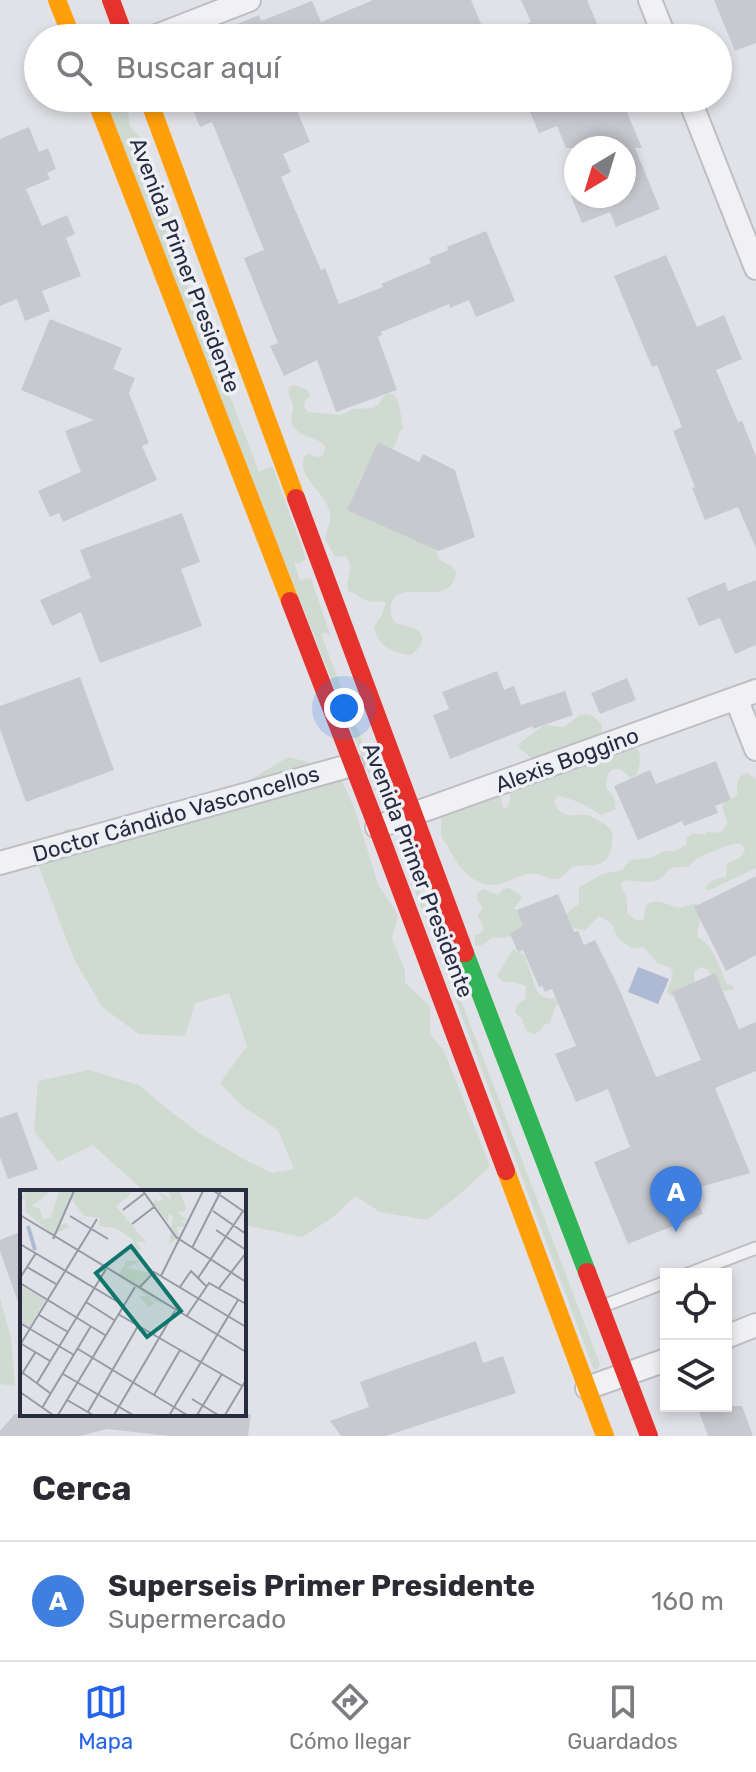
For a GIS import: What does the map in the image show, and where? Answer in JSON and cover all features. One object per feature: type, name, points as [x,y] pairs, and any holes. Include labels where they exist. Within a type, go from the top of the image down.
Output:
[{"type":"main road","points":[[57,0],[66,24]]},
{"type":"main road","points":[[111,0],[120,24]]},
{"type":"main road","name":"Avenida Primer Presidente","points":[[100,112],[377,827],[605,1436]]},
{"type":"main road","name":"Avenida Primer Presidente","points":[[153,112],[413,815],[649,1436]]},
{"type":"street","points":[[187,24],[249,0]]},
{"type":"street","points":[[650,0],[659,24]]},
{"type":"street","points":[[695,112],[754,258]]},
{"type":"street","points":[[746,695],[756,749]]},
{"type":"street","name":"Alexis Boggino","points":[[377,827],[746,695]]},
{"type":"street","name":"Doctor Cándido Vasconcellos","points":[[0,863],[352,765]]},
{"type":"street","points":[[732,1335],[756,1325]]},
{"type":"street","points":[[587,1388],[660,1362]]},
{"type":"lane","points":[[704,1268],[756,1248]]},
{"type":"lane","points":[[600,1308],[660,1284]]},
{"type":"shaded area","points":[[107,112],[128,112],[130,126],[149,147],[145,166],[159,182],[165,195],[161,207],[181,227],[171,242],[259,472],[273,467],[306,559],[294,563],[300,580],[311,578],[331,637],[321,634],[385,801],[382,807]]},
{"type":"shaded area","points":[[295,385],[307,390],[310,396],[304,407],[308,412],[341,415],[353,409],[373,408],[387,394],[396,397],[403,428],[395,446],[363,472],[353,497],[362,515],[434,547],[440,560],[456,572],[452,584],[445,590],[403,593],[395,597],[390,610],[395,623],[415,629],[422,635],[420,646],[410,655],[392,650],[378,639],[374,627],[386,602],[366,600],[348,591],[349,561],[346,556],[335,557],[325,539],[330,513],[304,471],[303,464],[304,456],[310,453],[320,457],[325,446],[300,433],[293,425],[289,387]]},
{"type":"shaded area","points":[[587,714],[602,725],[601,738],[587,738],[582,744],[608,760],[627,748],[637,749],[640,756],[637,774],[631,778],[620,769],[613,769],[608,774],[606,787],[615,800],[615,810],[601,815],[569,799],[557,796],[554,801],[557,809],[565,814],[588,815],[609,828],[613,840],[606,859],[598,864],[572,867],[555,879],[528,874],[493,885],[471,877],[460,866],[443,838],[442,812],[491,774],[500,772],[502,805],[508,807],[509,787],[534,760],[518,747],[522,741],[545,725],[564,727],[580,715]]},
{"type":"shaded area","points":[[288,757],[337,769],[355,810],[378,884],[398,915],[392,939],[405,970],[405,983],[430,1006],[430,1034],[444,1051],[490,1166],[427,1220],[380,1212],[355,1196],[332,1218],[302,1237],[246,1225],[246,1190],[143,1190],[93,1145],[58,1162],[34,1131],[38,1081],[89,1070],[139,1085],[199,1133],[247,1161],[272,1173],[294,1169],[278,1130],[241,1105],[220,1083],[247,1046],[229,993],[195,1003],[185,1036],[139,1034],[102,1007],[74,959],[34,854],[66,829],[127,828],[229,793]]},
{"type":"shaded area","points":[[747,773],[756,779],[756,868],[705,890],[711,882],[726,877],[727,864],[744,853],[741,844],[734,844],[704,855],[688,867],[674,867],[656,881],[626,880],[621,884],[627,898],[627,914],[638,921],[644,919],[645,906],[653,902],[679,907],[695,904],[705,913],[700,919],[697,937],[712,952],[727,984],[734,989],[721,989],[710,973],[700,967],[694,972],[694,986],[673,997],[667,992],[673,973],[670,967],[657,963],[644,947],[631,948],[618,938],[611,923],[599,916],[585,930],[572,927],[566,915],[579,904],[579,887],[603,874],[622,870],[630,860],[675,851],[686,845],[692,833],[705,835],[707,832],[721,832],[727,823],[722,806],[737,795],[739,779]]},
{"type":"shaded area","points":[[402,856],[407,859],[600,1364],[598,1369],[594,1370]]},
{"type":"shaded area","points":[[509,888],[521,895],[514,908],[522,914],[523,926],[510,936],[493,937],[475,946],[475,935],[484,928],[478,916],[483,908],[477,900],[477,893],[483,889],[498,895]]},
{"type":"shaded area","points":[[514,948],[525,956],[540,994],[561,1000],[550,1023],[534,1034],[526,1031],[522,1018],[515,1012],[517,1005],[525,999],[526,986],[503,982],[497,974]]},
{"type":"shaded area","points":[[0,1298],[11,1338],[15,1386],[0,1384]]},
{"type":"water","points":[[638,967],[669,979],[658,1004],[628,992]]},
{"type":"building","points":[[373,0],[471,0],[481,24],[237,24],[259,15],[261,21],[312,1],[321,22]]},
{"type":"building","points":[[521,0],[587,0],[597,24],[526,24],[531,22]]},
{"type":"building","points":[[714,0],[756,0],[756,43],[735,51],[732,24],[724,24]]},
{"type":"building","points":[[194,112],[298,112],[310,142],[283,154],[291,172],[281,177],[339,304],[383,287],[381,284],[431,263],[429,258],[448,250],[447,247],[486,231],[515,301],[476,317],[469,300],[450,308],[449,304],[381,332],[382,335],[378,337],[397,390],[336,412],[317,360],[284,376],[270,346],[278,343],[244,258],[264,250],[212,122],[200,127]]},
{"type":"building","points":[[530,112],[627,112],[642,148],[636,148],[636,136],[564,136],[564,143],[557,126],[539,133]]},
{"type":"building","points":[[29,127],[39,152],[48,148],[56,169],[47,173],[50,179],[26,189],[42,226],[67,215],[75,234],[66,238],[81,276],[42,291],[50,311],[25,321],[17,299],[0,306],[0,139]]},
{"type":"building","points":[[636,150],[660,209],[616,227],[610,212],[582,223],[576,208],[636,208]]},
{"type":"building","points":[[666,255],[697,327],[724,315],[742,359],[716,370],[756,456],[756,548],[738,507],[705,520],[673,431],[682,427],[657,365],[652,367],[614,276]]},
{"type":"building","points":[[50,319],[122,348],[113,369],[135,378],[129,393],[149,443],[142,446],[157,480],[63,522],[59,513],[50,517],[38,491],[81,472],[65,431],[94,420],[21,390]]},
{"type":"building","points":[[378,442],[419,462],[423,454],[455,470],[475,537],[439,551],[347,510]]},
{"type":"building","points":[[182,513],[200,562],[181,569],[202,626],[100,663],[81,612],[52,626],[40,600],[91,578],[80,550]]},
{"type":"building","points":[[756,580],[756,645],[735,654],[720,618],[699,626],[687,598],[725,582],[728,591]]},
{"type":"building","points":[[497,671],[504,690],[514,686],[521,705],[565,691],[573,715],[533,729],[533,726],[450,759],[433,715],[449,709],[442,692]]},
{"type":"building","points":[[80,677],[114,770],[26,802],[0,729],[0,706]]},
{"type":"building","points":[[627,678],[636,700],[600,714],[591,693]]},
{"type":"building","points":[[716,761],[731,800],[715,806],[718,813],[684,826],[682,821],[638,840],[614,786],[650,770],[656,784]]},
{"type":"building","points":[[756,876],[756,955],[726,971],[694,907]]},
{"type":"building","points":[[558,894],[574,932],[578,931],[584,945],[595,940],[656,1077],[701,1060],[672,992],[715,973],[739,1029],[756,1022],[756,1071],[715,1088],[750,1173],[693,1189],[703,1214],[628,1244],[594,1162],[630,1147],[608,1089],[576,1102],[555,1054],[576,1046],[552,989],[545,992],[542,986],[539,987],[523,950],[518,952],[510,934],[523,926],[517,910]]},
{"type":"building","points":[[17,1112],[38,1169],[8,1179],[0,1157],[0,1118]]},
{"type":"building","points":[[20,1232],[19,1305],[0,1251],[0,1240]]},
{"type":"building","points":[[476,1341],[483,1363],[503,1356],[516,1393],[386,1436],[341,1436],[330,1421],[369,1407],[360,1382]]},
{"type":"building","points":[[732,1406],[742,1406],[753,1436],[708,1436],[699,1412],[732,1412]]},
{"type":"building","points":[[15,1414],[251,1414],[248,1436],[169,1436],[107,1429],[80,1436],[0,1436],[0,1431]]},
{"type":"traffic: fast","points":[[465,953],[587,1272]]},
{"type":"traffic: slow","points":[[57,0],[66,24]]},
{"type":"traffic: slow","points":[[100,112],[290,601]]},
{"type":"traffic: slow","points":[[153,112],[296,498]]},
{"type":"traffic: slow","points":[[506,1171],[605,1436]]},
{"type":"traffic: jam","points":[[111,0],[120,24]]},
{"type":"traffic: jam","points":[[296,498],[465,953]]},
{"type":"traffic: jam","points":[[290,601],[506,1171]]},
{"type":"traffic: jam","points":[[587,1272],[649,1436]]},
{"type":"place","name":"Superseis Primer Presidente","points":[[676,1232]]}]
